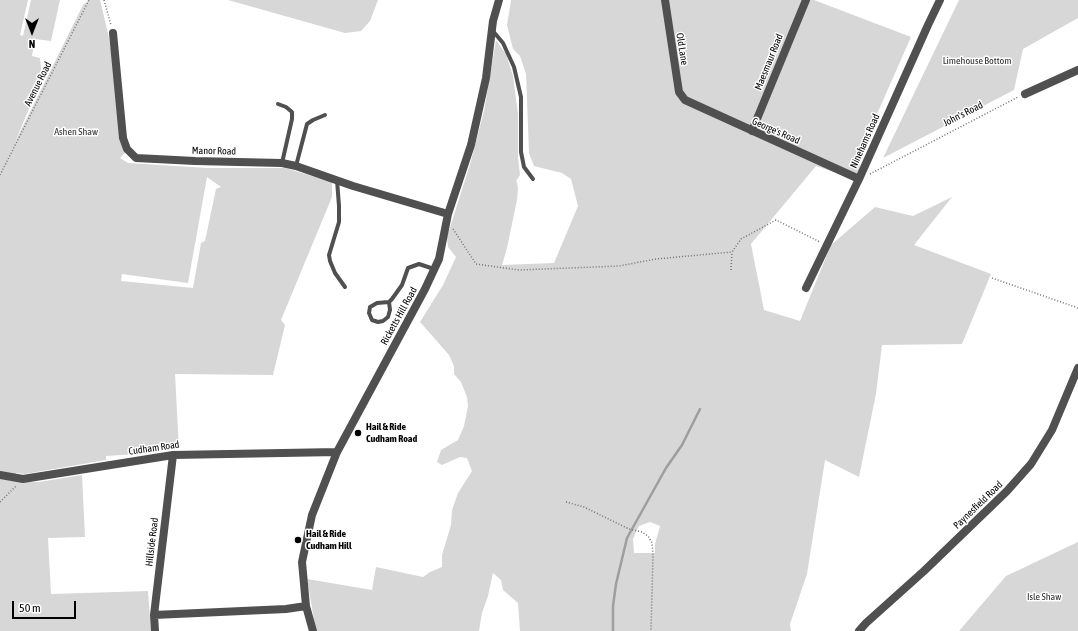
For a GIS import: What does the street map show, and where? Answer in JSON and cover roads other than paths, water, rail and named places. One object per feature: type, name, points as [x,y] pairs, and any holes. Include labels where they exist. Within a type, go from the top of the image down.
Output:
[{"type":"street","name":"Ricketts Hill Road","points":[[313,631],[306,606],[302,562],[312,515],[337,452],[425,289],[439,259],[448,214],[472,145],[486,78],[492,30],[499,0]]},
{"type":"street","name":"Old Lane","points":[[665,0],[679,92],[685,100]]},
{"type":"street","name":"Maesmaur Road","points":[[752,131],[806,0]]},
{"type":"street","name":"Ninehams Road","points":[[806,288],[859,179],[940,0]]},
{"type":"street","name":"Manor Road","points":[[113,33],[123,138],[127,149],[136,158],[282,163],[296,166],[337,179],[353,186],[448,214]]},
{"type":"street","points":[[1025,94],[1078,70]]},
{"type":"street","name":"George's Road","points":[[685,100],[859,179]]},
{"type":"street","name":"Paynesfield Road","points":[[859,631],[996,502],[1031,464],[1052,430],[1078,368]]},
{"type":"street","name":"Cudham Road","points":[[0,475],[23,479],[173,454],[337,452]]},
{"type":"street","name":"Hillside Road","points":[[155,631],[154,616],[173,454]]},
{"type":"street","points":[[154,616],[286,609],[306,606]]},
{"type":"lane","points":[[492,30],[503,43],[514,67],[521,97],[521,152],[524,167],[533,179]]},
{"type":"lane","points":[[278,104],[286,106],[292,112],[292,119],[282,163]]},
{"type":"lane","points":[[296,166],[307,124],[313,120],[325,116]]},
{"type":"lane","points":[[337,179],[339,222],[329,255],[335,273],[345,287]]},
{"type":"lane","points":[[389,302],[379,302],[372,306],[369,312],[372,320],[378,322],[383,321],[388,317],[390,313],[389,302],[398,290],[405,278],[407,270],[410,267],[421,264],[435,269]]},
{"type":"waterway","points":[[613,631],[613,606],[616,584],[627,538],[666,468],[682,445],[700,409]]},
{"type":"place","name":"Hail & Ride Cudham Road","points":[[358,433]]},
{"type":"place","name":"Hail & Ride Cudham Hill","points":[[298,540]]},
{"type":"park label","name":"Limehouse Bottom","points":[[977,61]]},
{"type":"park label","name":"Ashen Shaw","points":[[76,132]]},
{"type":"park label","name":"Isle Shaw","points":[[1044,597]]}]
